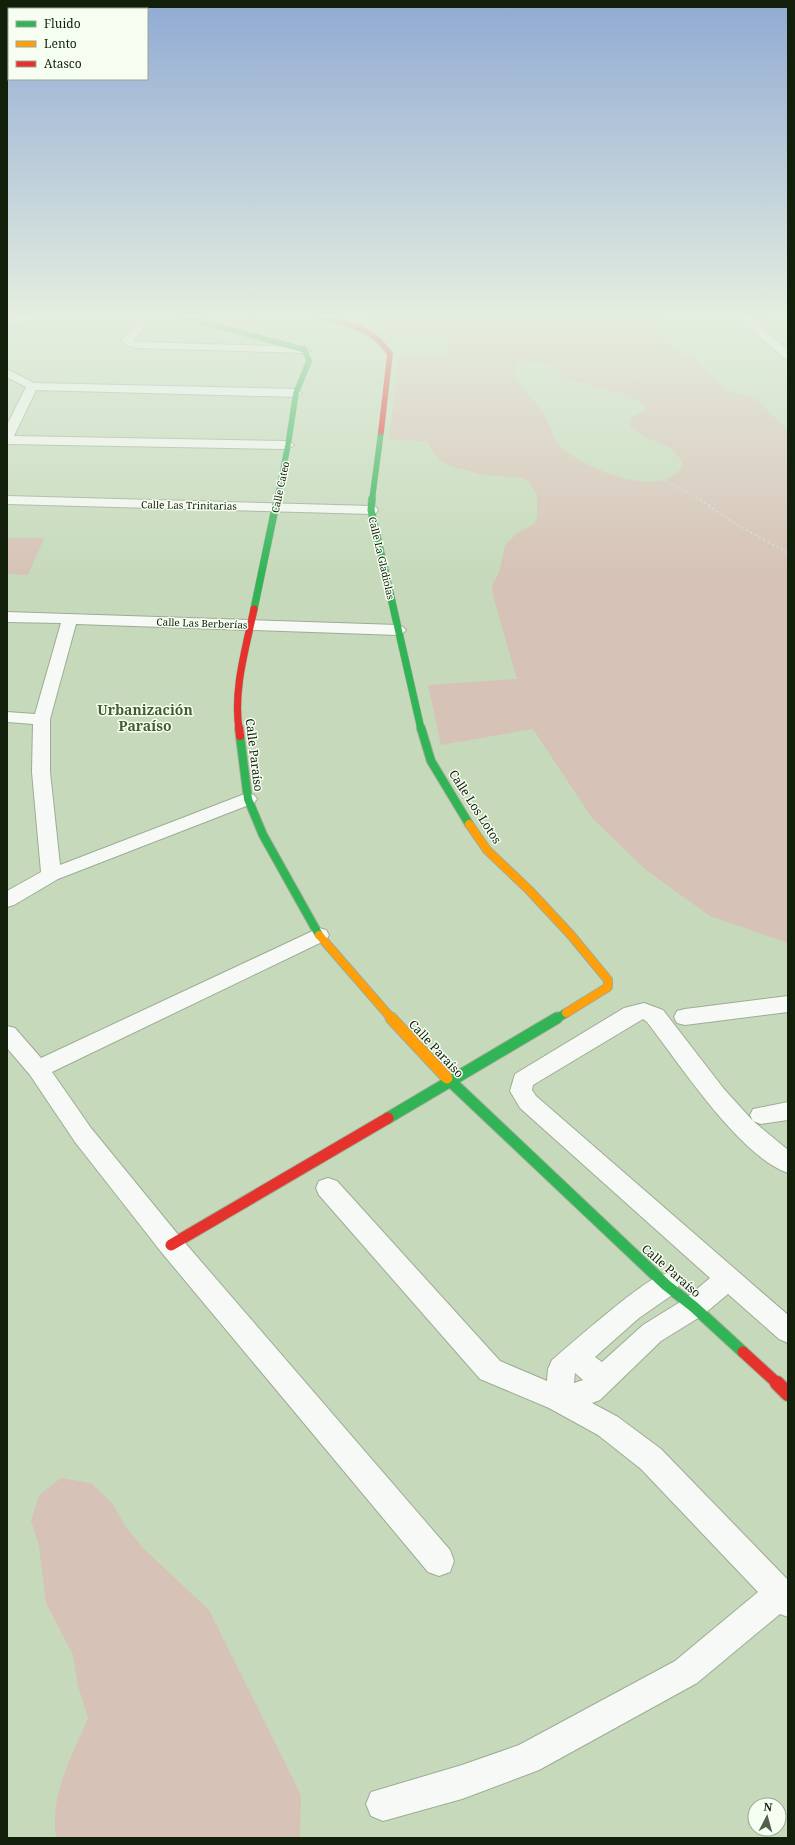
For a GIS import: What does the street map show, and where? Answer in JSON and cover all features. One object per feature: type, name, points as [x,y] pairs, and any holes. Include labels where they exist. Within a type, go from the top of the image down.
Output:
[{"type":"street","points":[[24,403],[7,439],[288,445]]},
{"type":"street","name":"Calle Cateo","points":[[249,625],[276,507],[294,403]]},
{"type":"street","name":"Calle La Gladiolas","points":[[384,403],[371,510],[398,630]]},
{"type":"street","name":"Calle Las Trinitarias","points":[[7,500],[371,510]]},
{"type":"street","name":"Calle Las Berberías","points":[[7,617],[398,630]]},
{"type":"street","points":[[50,875],[41,772],[42,719],[70,619]]},
{"type":"street","name":"Calle Paraíso","points":[[249,625],[239,681],[236,710],[248,799],[263,835],[319,936],[372,998],[450,1081],[666,1285],[694,1307],[788,1394]]},
{"type":"street","name":"Calle Los Lotos","points":[[398,630],[418,720],[431,761],[461,812],[487,850],[529,890],[570,934],[608,980],[608,987],[602,992],[450,1081]]},
{"type":"street","points":[[7,717],[42,719]]},
{"type":"street","points":[[7,900],[50,875],[248,799]]},
{"type":"street","points":[[38,1069],[319,936]]},
{"type":"street","points":[[685,1017],[788,1004]]},
{"type":"street","points":[[788,1163],[748,1131],[721,1102],[655,1016],[648,1011],[639,1010],[523,1080],[521,1091],[528,1102],[730,1278],[788,1331]]},
{"type":"street","points":[[7,1034],[38,1069],[83,1135],[171,1245],[439,1561]]},
{"type":"street","points":[[171,1245],[450,1081]]},
{"type":"street","points":[[761,1115],[788,1111]]},
{"type":"street","points":[[328,1188],[490,1370],[559,1399],[608,1426],[651,1459],[784,1598],[686,1672],[526,1758],[462,1782],[383,1804]]},
{"type":"street","points":[[559,1399],[590,1391],[652,1333],[694,1307],[730,1278]]},
{"type":"street","points":[[559,1399],[561,1369],[574,1356],[630,1310],[666,1285]]},
{"type":"street","points":[[574,1356],[602,1380]]},
{"type":"path","points":[[566,403],[598,444],[696,496],[734,523],[788,553]]},
{"type":"shaded area","points":[[393,403],[535,403],[549,424],[559,446],[564,450],[590,466],[618,477],[648,482],[662,481],[674,475],[683,465],[679,456],[673,450],[636,432],[630,426],[632,417],[645,410],[645,405],[641,403],[760,403],[788,430],[788,943],[710,916],[646,870],[592,818],[533,729],[441,745],[428,685],[517,679],[493,596],[492,585],[499,573],[505,545],[516,534],[534,524],[537,518],[537,494],[529,482],[521,478],[484,475],[450,466],[442,462],[433,452],[427,441],[389,440]]},
{"type":"shaded area","points":[[7,538],[44,538],[28,575],[7,574]]},
{"type":"shaded area","points":[[61,1478],[91,1483],[112,1503],[126,1527],[143,1548],[209,1610],[301,1795],[300,1838],[56,1838],[56,1806],[63,1776],[88,1718],[78,1686],[73,1655],[46,1603],[39,1546],[31,1521],[39,1495]]},
{"type":"traffic: fast","points":[[254,609],[288,445],[294,403]]},
{"type":"traffic: fast","points":[[381,432],[371,510],[418,720],[431,761],[469,824]]},
{"type":"traffic: fast","points":[[240,736],[248,799],[263,835],[319,935]]},
{"type":"traffic: fast","points":[[388,1118],[566,1013]]},
{"type":"traffic: fast","points":[[447,1078],[666,1285],[694,1307],[743,1352]]},
{"type":"traffic: slow","points":[[469,824],[487,850],[529,890],[570,934],[608,980],[608,987],[566,1013]]},
{"type":"traffic: slow","points":[[319,935],[372,998],[447,1078]]},
{"type":"traffic: jam","points":[[381,432],[384,403]]},
{"type":"traffic: jam","points":[[240,736],[236,710],[239,681],[254,609]]},
{"type":"traffic: jam","points":[[171,1245],[388,1118]]},
{"type":"traffic: jam","points":[[743,1352],[788,1394]]},
{"type":"district","name":"Urbanización Paraíso","points":[[145,718]]}]
